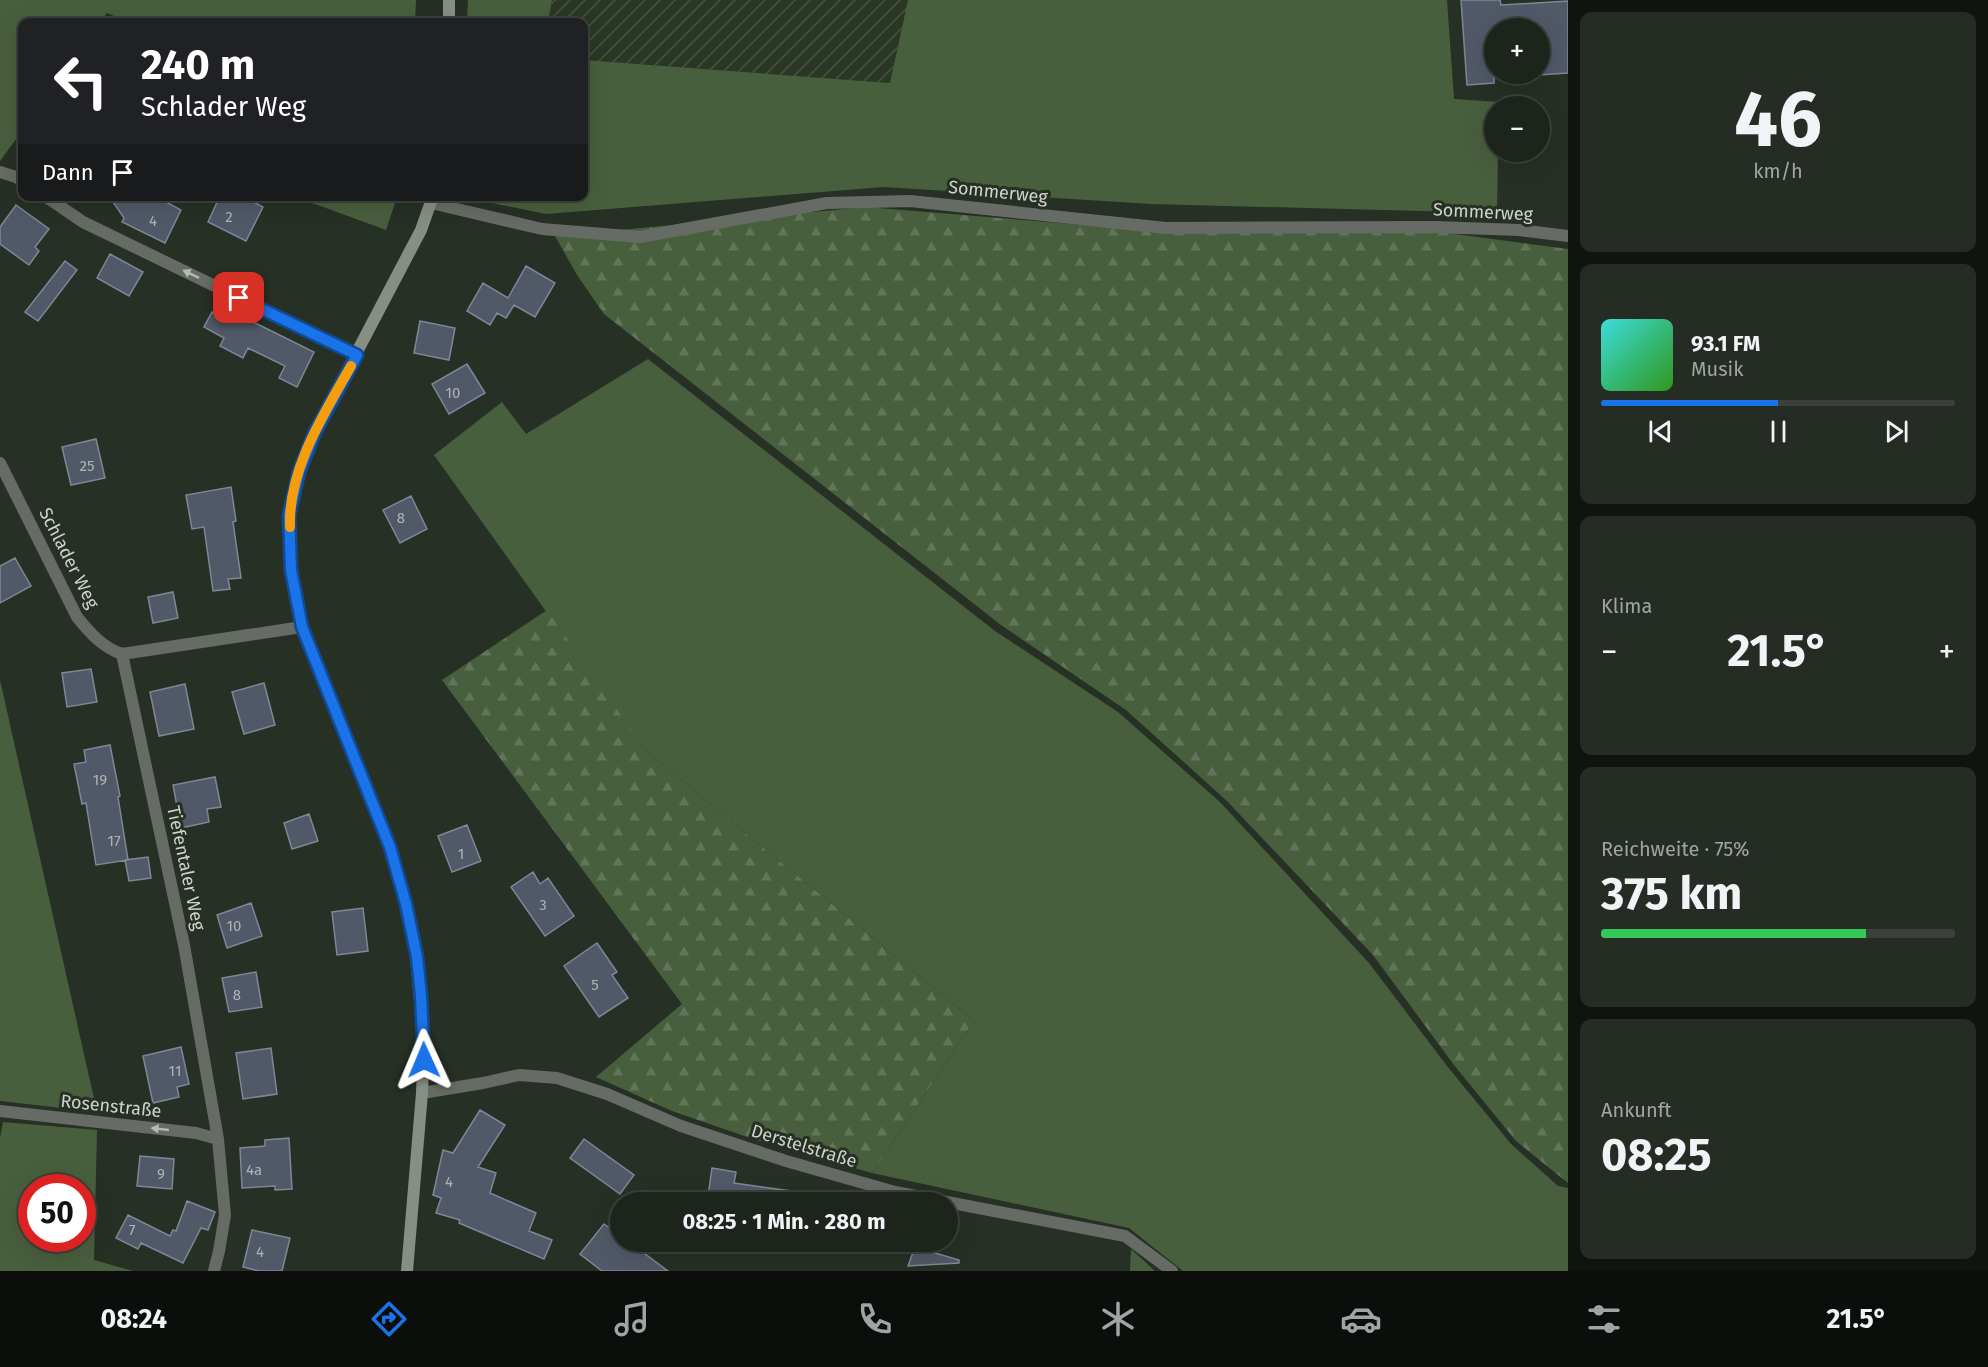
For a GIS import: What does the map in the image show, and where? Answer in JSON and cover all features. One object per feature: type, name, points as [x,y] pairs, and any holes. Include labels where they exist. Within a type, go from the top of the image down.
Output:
[{"type":"main road","points":[[449,0],[449,18]]},
{"type":"main road","points":[[407,1271],[424,1043],[417,957],[406,904],[390,847],[302,627],[291,570],[289,515],[299,472],[315,432],[421,230],[432,201]]},
{"type":"street","points":[[0,172],[18,178]]},
{"type":"street","points":[[52,201],[83,222],[357,355]]},
{"type":"street","name":"Sommerweg","points":[[436,201],[542,229],[640,237],[827,203],[910,201],[1166,228],[1435,227],[1519,230],[1568,236]]},
{"type":"street","name":"Schlader Weg","points":[[0,463],[77,617],[92,636],[111,651],[122,654]]},
{"type":"street","points":[[122,654],[302,627]]},
{"type":"street","name":"Tiefentaler Weg","points":[[122,654],[184,945],[218,1139],[225,1215],[214,1271]]},
{"type":"street","name":"Derstelstraße","points":[[422,1093],[519,1075],[557,1078],[607,1094],[691,1129],[786,1161],[895,1192],[1125,1236],[1172,1271]]},
{"type":"street","name":"Rosenstraße","points":[[0,1111],[196,1133],[218,1139]]},
{"type":"shaded area","points":[[552,0],[908,0],[890,83],[588,60],[588,18],[549,18]]},
{"type":"green space","points":[[0,0],[416,0],[415,18],[119,18],[107,13],[103,18],[18,18],[18,136],[0,161]]},
{"type":"green space","points":[[468,0],[552,0],[549,18],[467,18]]},
{"type":"green space","points":[[908,0],[1447,0],[1454,99],[1484,101],[1484,162],[1498,162],[1497,213],[1151,204],[884,187],[546,214],[483,201],[588,201],[588,60],[890,83]]},
{"type":"green space","points":[[307,201],[396,201],[386,230]]},
{"type":"green space","points":[[866,207],[1167,232],[1433,231],[1568,249],[1568,1183],[1516,1141],[1454,1065],[1373,955],[1227,801],[1126,710],[1001,625],[604,314],[577,275],[555,236]]},
{"type":"green space","points":[[648,359],[995,631],[1118,712],[1220,802],[1369,963],[1447,1066],[1511,1144],[1558,1186],[1568,1188],[1568,1271],[1183,1271],[1129,1228],[872,1173],[974,1021],[646,751],[434,455],[502,402],[526,434]]},
{"type":"green space","points":[[547,610],[646,751],[974,1021],[872,1173],[753,1139],[672,1111],[596,1077],[682,1004],[442,680]]},
{"type":"green space","points":[[0,680],[97,1112],[0,1101]]},
{"type":"green space","points":[[3,1122],[97,1130],[96,1174],[18,1174],[18,1252],[94,1252],[94,1260],[133,1271],[0,1271],[0,1138]]},
{"type":"green space","points":[[1131,1249],[1155,1271],[1130,1271]]},
{"type":"building","points":[[1461,0],[1500,0],[1501,5],[1568,1],[1568,73],[1550,74],[1550,18],[1484,18],[1484,84],[1467,85]]},
{"type":"building","points":[[112,201],[164,201],[181,210],[165,243],[122,222],[124,218]]},
{"type":"building","points":[[218,201],[252,201],[263,207],[246,241],[208,222]]},
{"type":"building","points":[[16,205],[49,229],[35,247],[39,251],[29,265],[0,244],[0,227]]},
{"type":"building","points":[[110,254],[143,272],[129,296],[97,278]]},
{"type":"building","points":[[65,261],[77,270],[38,321],[25,312]]},
{"type":"building","points":[[526,266],[555,283],[535,317],[514,305],[506,318],[497,313],[490,325],[467,311],[483,283],[508,298]]},
{"type":"building","points":[[225,308],[314,352],[297,387],[279,378],[285,366],[248,348],[243,358],[220,346],[224,338],[204,327],[212,312],[221,317]]},
{"type":"building","points":[[420,321],[455,328],[449,360],[414,353]]},
{"type":"building","points":[[467,364],[485,393],[449,414],[432,384]]},
{"type":"building","points":[[96,439],[105,478],[71,485],[62,447]]},
{"type":"building","points":[[231,487],[236,521],[233,522],[241,578],[228,579],[230,589],[213,591],[204,527],[192,529],[186,495]]},
{"type":"building","points":[[411,496],[427,529],[400,543],[383,510]]},
{"type":"building","points":[[15,558],[31,586],[0,603],[0,566]]},
{"type":"building","points":[[173,592],[178,618],[153,623],[148,597]]},
{"type":"building","points":[[91,669],[97,702],[67,707],[62,673]]},
{"type":"building","points":[[264,683],[275,725],[244,734],[232,692]]},
{"type":"building","points":[[185,684],[194,729],[159,736],[150,692]]},
{"type":"building","points":[[110,745],[120,796],[118,797],[128,860],[96,865],[86,803],[82,804],[74,764],[86,762],[84,750]]},
{"type":"building","points":[[215,777],[221,807],[207,809],[209,822],[181,828],[173,785]]},
{"type":"building","points":[[309,814],[318,841],[292,849],[284,823]]},
{"type":"building","points":[[467,825],[481,861],[452,872],[438,836]]},
{"type":"building","points":[[148,857],[151,878],[129,881],[125,860]]},
{"type":"building","points":[[533,872],[540,884],[548,878],[574,916],[545,936],[511,887]]},
{"type":"building","points":[[251,903],[262,936],[227,948],[217,915]]},
{"type":"building","points":[[363,908],[368,951],[337,955],[332,912]]},
{"type":"building","points":[[597,943],[617,972],[612,975],[628,998],[599,1017],[564,966]]},
{"type":"building","points":[[256,972],[262,1007],[229,1012],[222,978]]},
{"type":"building","points":[[181,1047],[189,1084],[177,1087],[179,1097],[153,1103],[143,1056]]},
{"type":"building","points":[[271,1048],[277,1094],[243,1099],[236,1053]]},
{"type":"building","points":[[480,1110],[505,1125],[478,1167],[496,1173],[490,1193],[536,1213],[529,1231],[552,1240],[544,1259],[459,1223],[460,1220],[436,1213],[441,1198],[433,1195],[443,1150],[453,1153]]},
{"type":"building","points":[[289,1138],[292,1189],[275,1190],[275,1186],[242,1188],[240,1148],[265,1146],[265,1140]]},
{"type":"building","points":[[584,1139],[634,1175],[621,1192],[617,1192],[570,1158]]},
{"type":"building","points":[[140,1156],[174,1159],[172,1189],[137,1186]]},
{"type":"building","points":[[712,1168],[736,1172],[734,1183],[799,1192],[709,1192]]},
{"type":"building","points":[[187,1201],[215,1212],[208,1230],[201,1228],[183,1263],[141,1243],[138,1249],[116,1238],[128,1215],[170,1236],[173,1230],[176,1231]]},
{"type":"building","points":[[604,1224],[610,1228],[610,1252],[642,1252],[668,1271],[602,1271],[580,1254]]},
{"type":"building","points":[[252,1230],[290,1238],[282,1271],[259,1271],[243,1267]]},
{"type":"building","points":[[913,1252],[932,1252],[959,1260],[959,1263],[908,1266]]},
{"type":"slow traffic","points":[[290,527],[289,515],[299,472],[315,432],[351,366]]},
{"type":"route","points":[[239,298],[357,355],[315,432],[299,472],[289,515],[291,570],[302,627],[390,847],[406,904],[417,957],[424,1060]]}]
